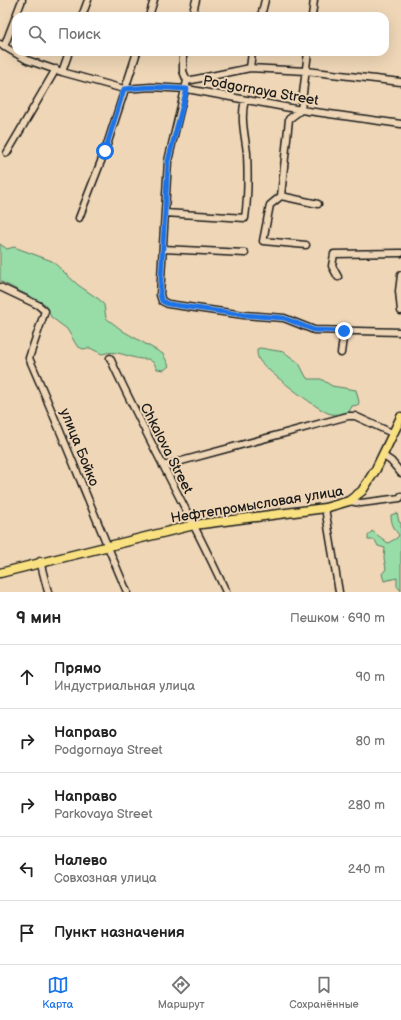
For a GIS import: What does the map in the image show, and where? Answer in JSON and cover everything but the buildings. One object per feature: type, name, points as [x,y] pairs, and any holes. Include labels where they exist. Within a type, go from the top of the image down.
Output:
[{"type":"main road","points":[[349,501],[362,490],[376,469],[401,417]]},
{"type":"main road","name":"Нефтепромысловая улица","points":[[0,571],[107,547],[194,525],[325,508],[349,501]]},
{"type":"street","points":[[17,12],[22,0]]},
{"type":"street","points":[[84,12],[88,0]]},
{"type":"street","points":[[150,12],[154,0]]},
{"type":"street","points":[[193,12],[196,0]]},
{"type":"street","points":[[262,12],[265,0]]},
{"type":"street","points":[[312,12],[314,0]]},
{"type":"street","points":[[2,45],[12,22]]},
{"type":"street","name":"Podgornaya Street","points":[[2,45],[12,51]]},
{"type":"street","name":"Podgornaya Street","points":[[20,56],[27,60],[124,89],[151,87],[187,89],[301,110],[401,124]]},
{"type":"street","points":[[7,153],[67,56]]},
{"type":"street","points":[[79,218],[105,151],[136,56]]},
{"type":"street","points":[[183,56],[183,71],[188,81],[168,161],[160,295],[162,301],[168,304],[244,315],[284,318],[314,330],[401,332]]},
{"type":"street","points":[[250,68],[252,56]]},
{"type":"street","points":[[306,245],[263,241],[270,205],[281,196],[288,119],[301,110],[308,56]]},
{"type":"street","points":[[188,81],[250,68],[306,71],[401,82]]},
{"type":"street","points":[[165,213],[245,218],[247,199],[247,152],[242,111],[245,100]]},
{"type":"street","points":[[281,196],[318,204]]},
{"type":"street","points":[[163,249],[245,253]]},
{"type":"street","points":[[338,277],[332,266],[334,254],[401,253]]},
{"type":"street","points":[[400,278],[398,290],[401,311]]},
{"type":"street","name":"улица Бойко","points":[[0,286],[38,304],[45,311],[29,358],[127,592]]},
{"type":"street","points":[[341,353],[344,331]]},
{"type":"street","name":"Chkalova Street","points":[[110,358],[136,415],[194,525],[226,592]]},
{"type":"street","points":[[163,466],[348,416],[355,416],[392,434]]},
{"type":"street","points":[[382,455],[390,460],[401,473]]},
{"type":"street","name":"Нефтепромысловая улица","points":[[349,501],[360,503],[400,498],[401,496]]},
{"type":"street","points":[[325,508],[339,592]]},
{"type":"street","points":[[40,561],[48,592]]},
{"type":"green space","points":[[0,244],[7,249],[14,247],[52,261],[78,285],[100,300],[104,305],[106,318],[123,331],[163,354],[169,366],[164,370],[157,369],[154,363],[148,359],[136,358],[120,353],[102,354],[90,348],[83,349],[77,346],[67,329],[51,317],[45,304],[0,281]]},
{"type":"green space","points":[[260,348],[284,352],[299,363],[306,377],[309,379],[321,379],[332,386],[356,390],[359,402],[358,405],[352,406],[349,412],[338,414],[331,414],[322,410],[292,389],[264,366],[257,355],[257,349]]},
{"type":"green space","points":[[397,513],[399,522],[401,523],[401,591],[397,586],[397,578],[384,581],[382,574],[386,569],[384,558],[385,548],[378,546],[375,540],[368,540],[368,536],[372,531],[388,543],[397,538],[399,535],[393,526],[391,515]]},
{"type":"route","points":[[105,151],[124,89],[151,87],[187,89],[168,161],[160,295],[162,301],[168,304],[244,315],[284,318],[291,320],[302,327],[314,330],[344,331]]}]
